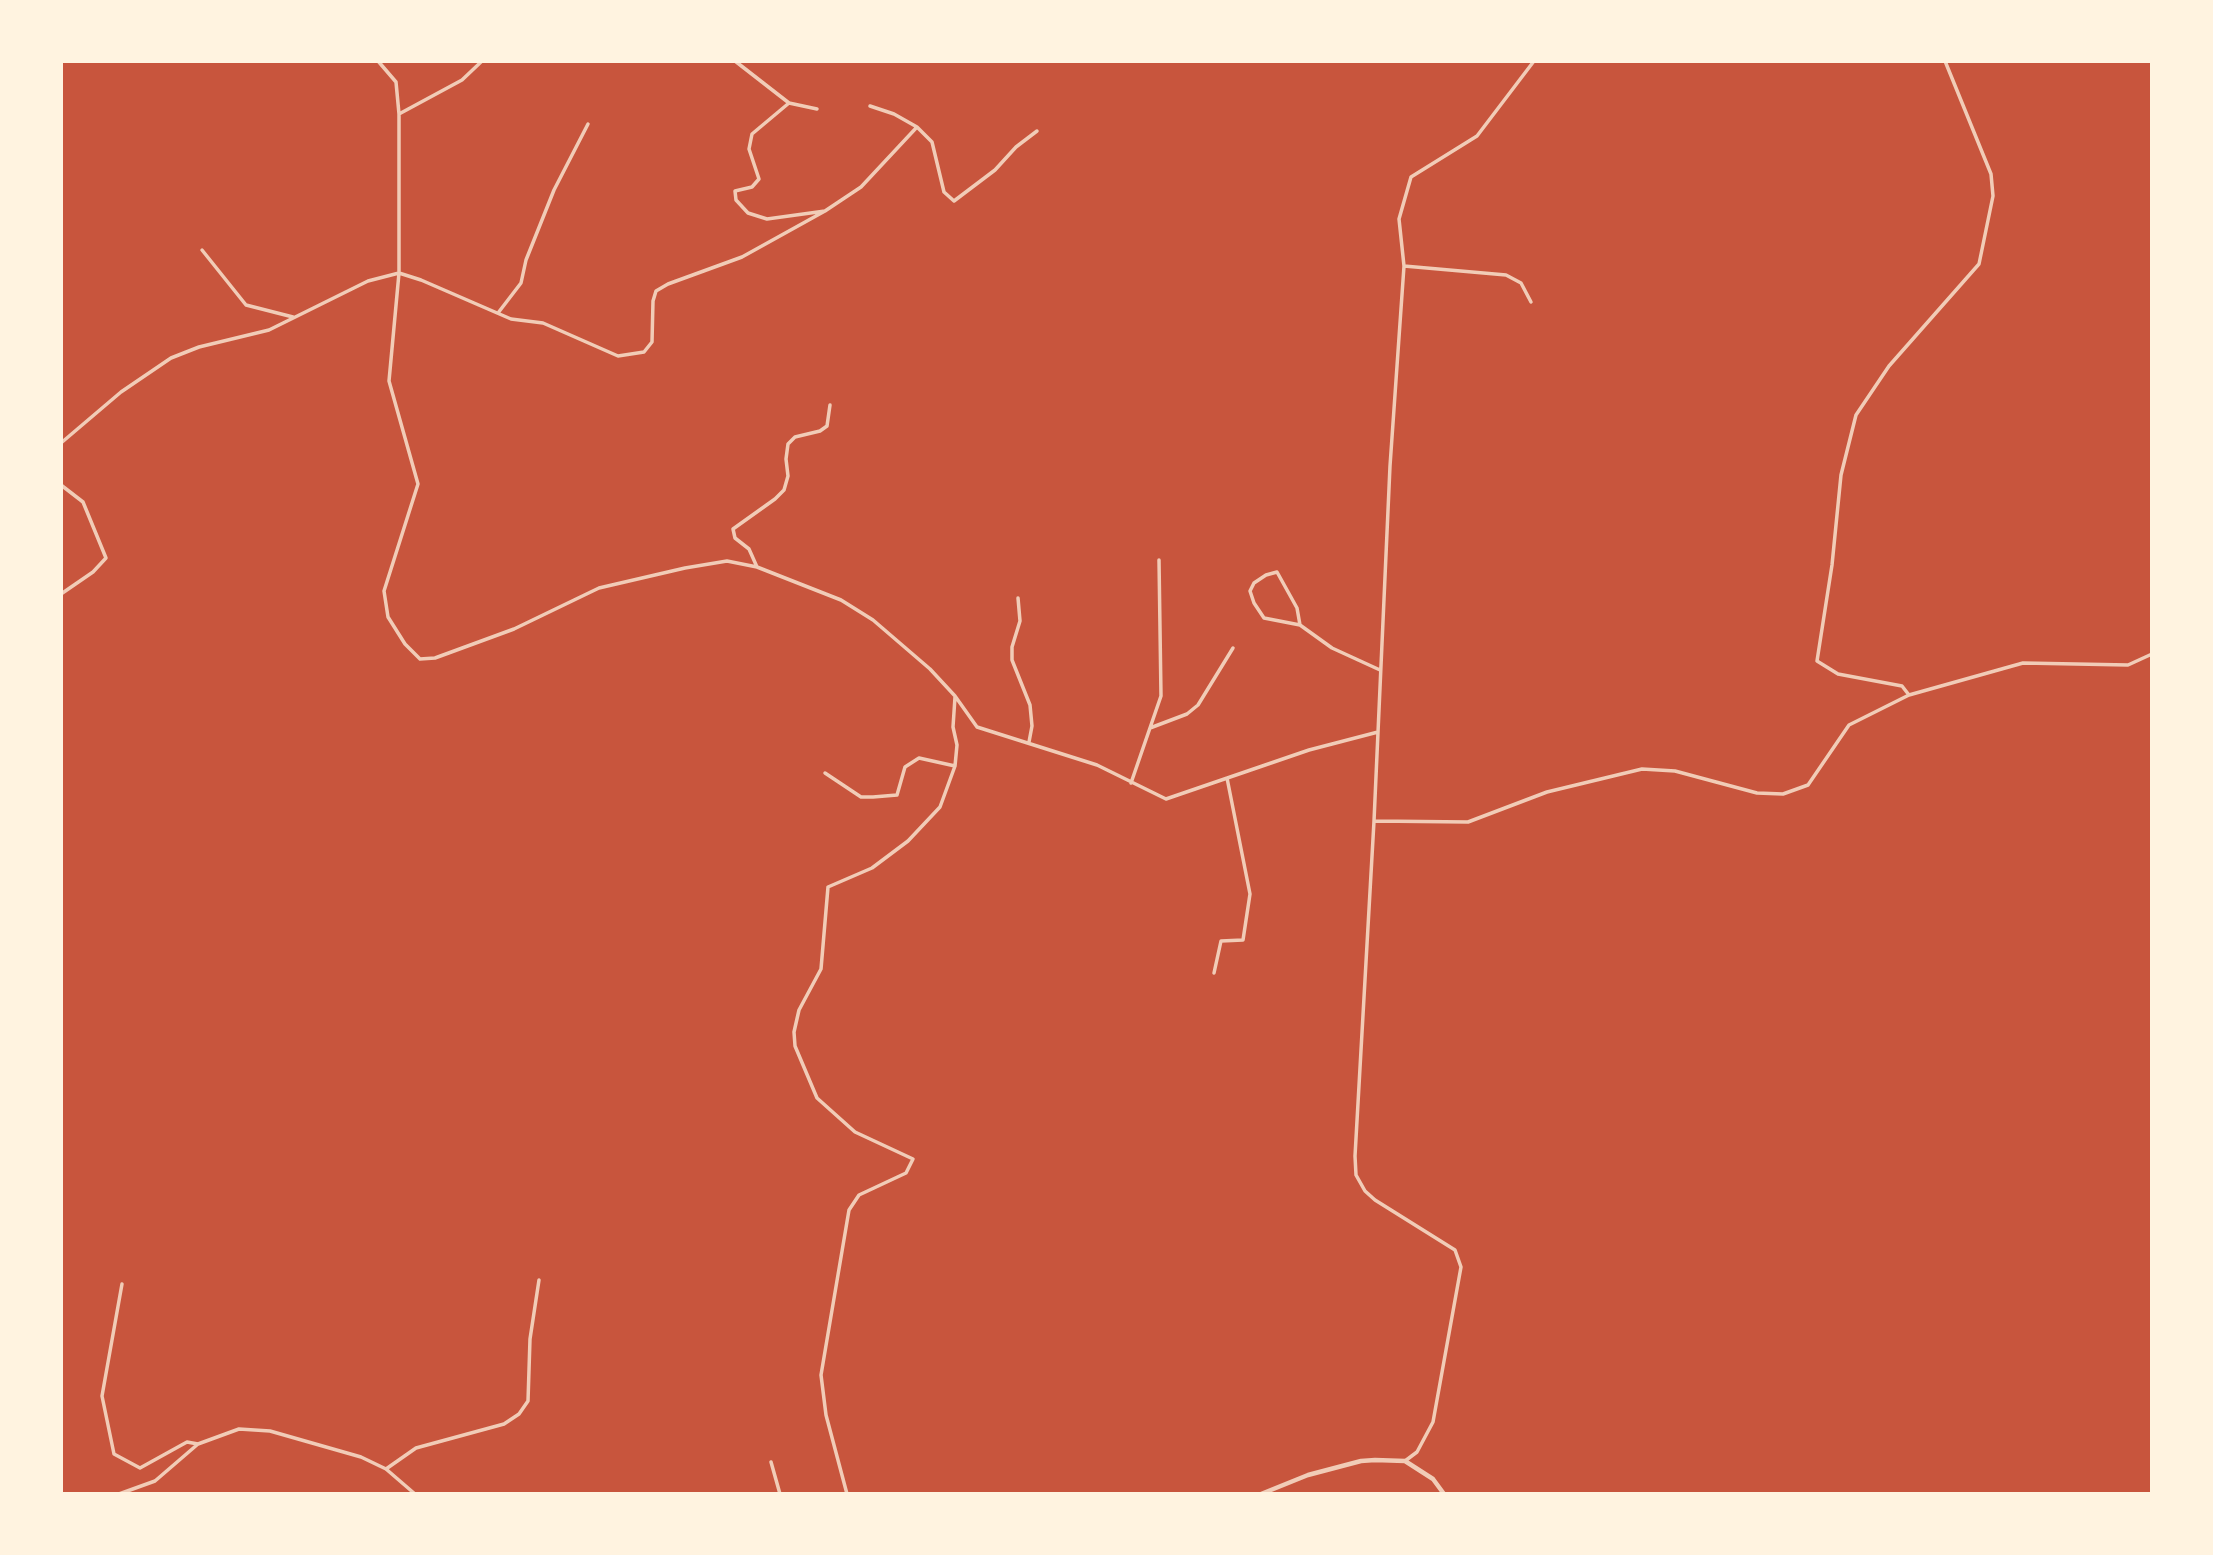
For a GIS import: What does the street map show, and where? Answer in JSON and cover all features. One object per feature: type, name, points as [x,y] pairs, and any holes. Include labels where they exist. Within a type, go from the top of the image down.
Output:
[{"type":"street","points":[[378,61],[396,82],[399,114],[399,273],[389,382],[418,484],[384,591],[388,617],[405,644],[420,659],[435,657],[514,629],[599,589],[684,568],[727,561],[757,567],[841,600],[873,620],[922,661],[955,696],[977,727],[1097,765],[1166,799],[1309,750],[1378,732]]},
{"type":"street","points":[[399,114],[462,80],[482,61]]},
{"type":"street","points":[[735,61],[789,103],[817,108]]},
{"type":"street","points":[[1405,1461],[1416,1452],[1433,1422],[1461,1267],[1455,1250],[1375,1200],[1365,1191],[1356,1175],[1390,466],[1404,266],[1399,219],[1411,177],[1477,136],[1534,61]]},
{"type":"street","points":[[1909,695],[1902,686],[1838,674],[1818,661],[1832,565],[1841,475],[1856,415],[1889,366],[1979,264],[1993,196],[1991,174],[1945,61]]},
{"type":"street","points":[[789,103],[752,134],[749,149],[758,179],[752,187],[735,191],[736,200],[748,213],[767,219],[825,211]]},
{"type":"street","points":[[870,106],[894,114],[917,127],[932,142],[944,192],[954,201],[995,170],[1016,147],[1037,131]]},
{"type":"street","points":[[498,314],[521,283],[526,260],[554,190],[588,124]]},
{"type":"street","points":[[61,443],[121,393],[171,358],[212,343],[269,330],[368,281],[399,273],[421,279],[511,319],[543,323],[618,356],[645,352],[652,342],[653,301],[656,291],[742,257],[825,211],[861,187],[917,127]]},
{"type":"street","points":[[202,250],[246,305],[295,317]]},
{"type":"street","points":[[1404,266],[1506,275],[1521,283],[1531,302]]},
{"type":"street","points":[[757,567],[749,550],[734,538],[733,529],[784,490],[789,476],[786,458],[788,444],[795,437],[820,431],[827,426],[830,405]]},
{"type":"street","points":[[61,485],[83,502],[106,558],[93,572],[61,594]]},
{"type":"street","points":[[1131,783],[1161,696],[1159,560]]},
{"type":"street","points":[[1300,625],[1297,608],[1277,572],[1254,583],[1250,591],[1264,618],[1300,625],[1332,648],[1380,670]]},
{"type":"street","points":[[1018,598],[1020,621],[1012,660],[1030,705],[1032,726],[1029,742]]},
{"type":"street","points":[[1150,728],[1181,718],[1198,705],[1233,648]]},
{"type":"street","points":[[1374,821],[1468,822],[1547,792],[1642,769],[1675,771],[1757,793],[1783,794],[1808,785],[1849,725],[1909,695],[2023,663],[2128,665],[2152,654]]},
{"type":"street","points":[[847,1494],[826,1415],[821,1375],[849,1210],[859,1195],[906,1173],[913,1159],[855,1132],[817,1098],[794,1046],[794,1032],[799,1010],[821,969],[828,887],[872,868],[908,841],[940,807],[955,766],[955,696]]},
{"type":"street","points":[[824,773],[860,797],[873,797],[897,795],[905,767],[919,758],[955,766]]},
{"type":"street","points":[[1214,973],[1221,941],[1243,940],[1250,894],[1227,778]]},
{"type":"street","points":[[61,1172],[61,1190]]},
{"type":"street","points":[[386,1469],[416,1448],[504,1424],[519,1414],[528,1401],[530,1339],[540,1280]]},
{"type":"street","points":[[121,1284],[102,1396],[114,1454],[140,1468],[187,1442],[198,1444]]},
{"type":"street","points":[[119,1494],[155,1481],[198,1444],[239,1429],[270,1431],[361,1457],[386,1469],[415,1494]]},
{"type":"street","points":[[1261,1494],[1308,1475],[1361,1461],[1405,1461],[1433,1479],[1444,1494]]},
{"type":"street","points":[[771,1462],[780,1494]]}]
